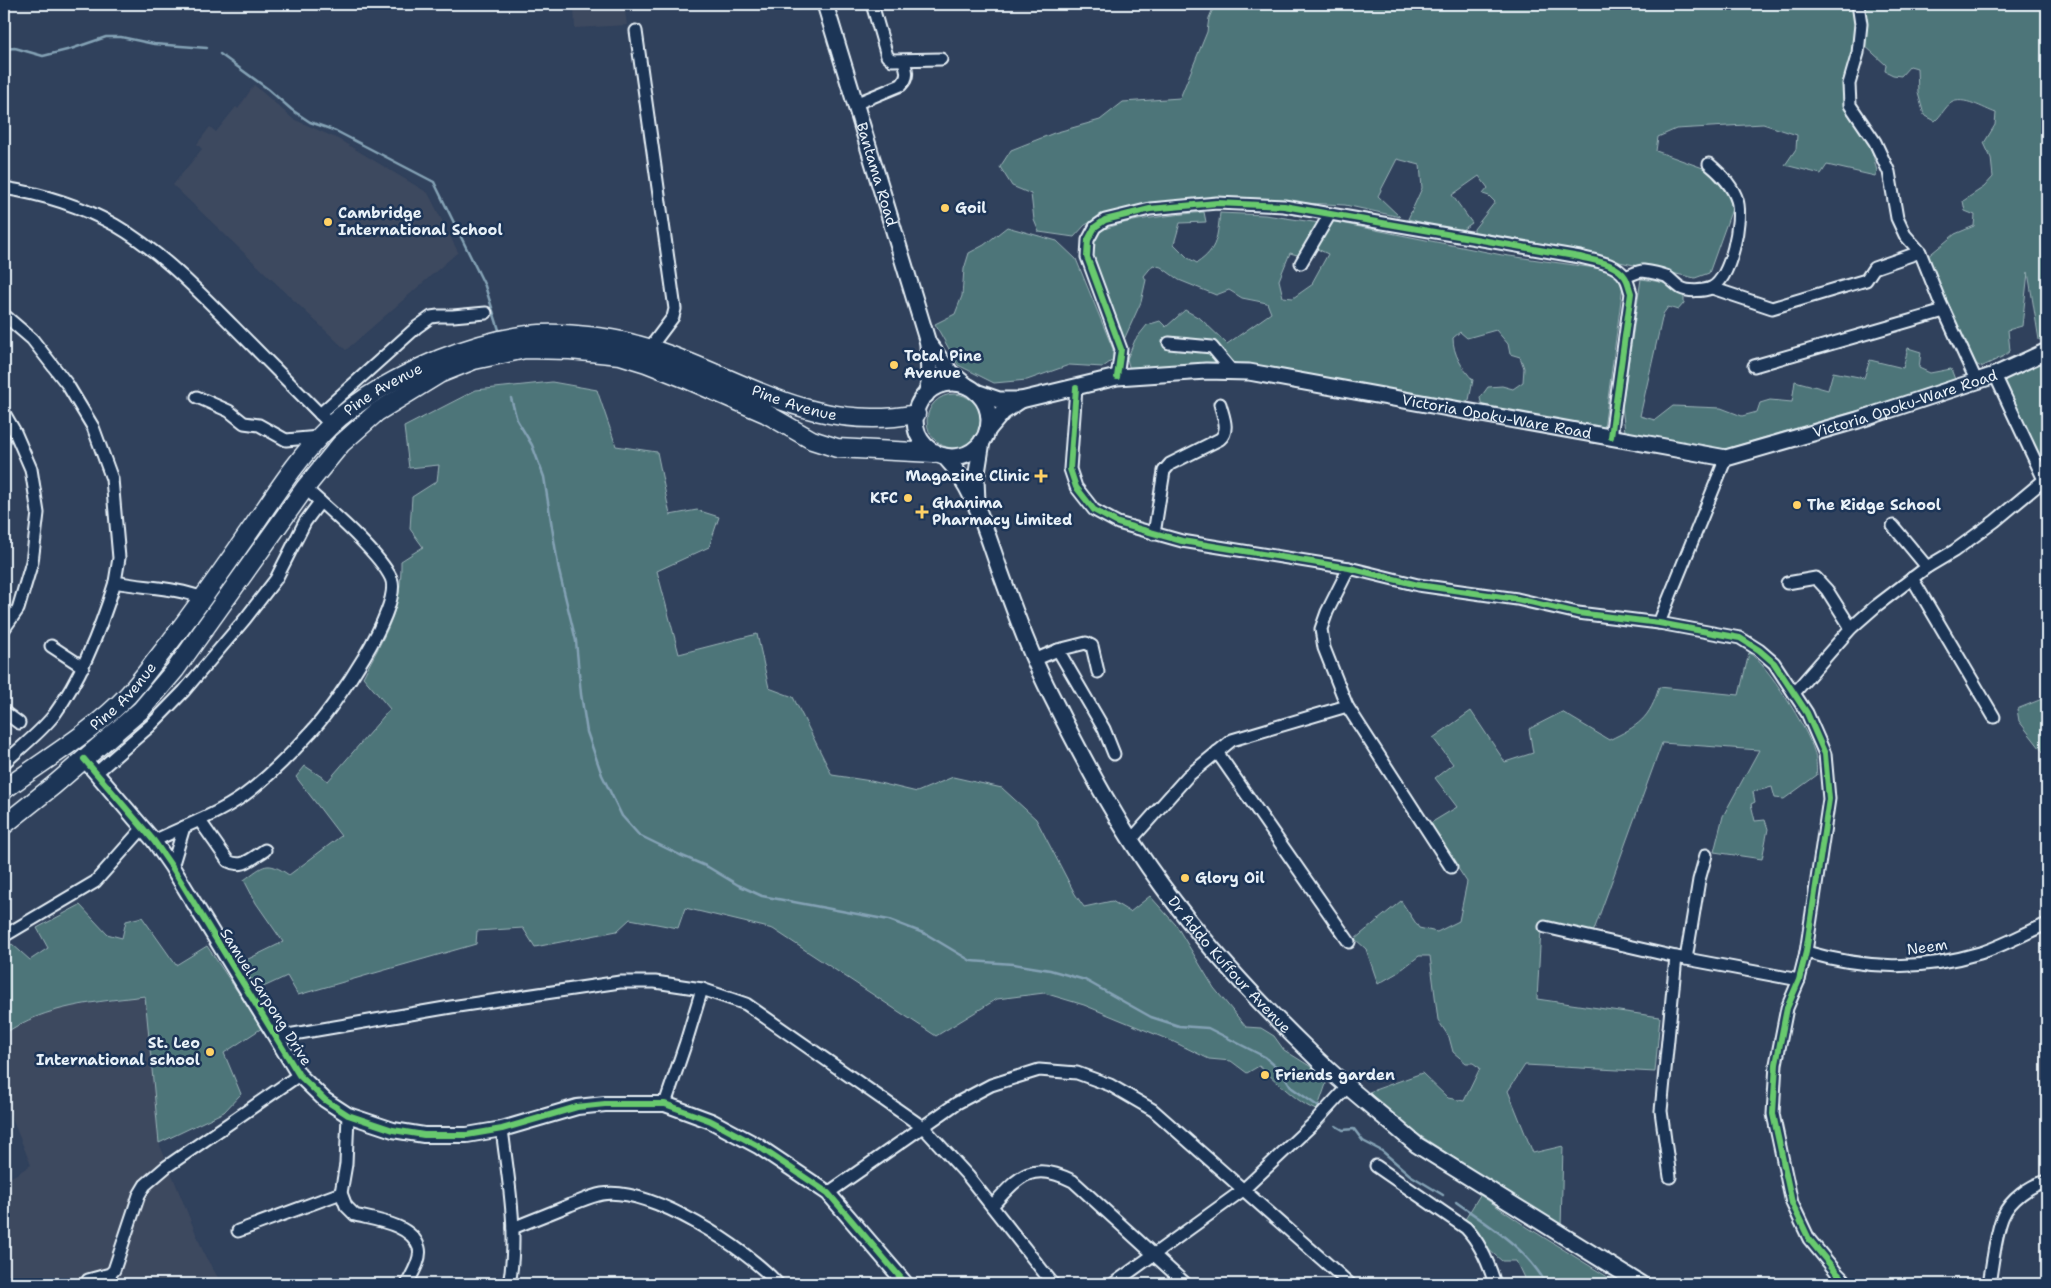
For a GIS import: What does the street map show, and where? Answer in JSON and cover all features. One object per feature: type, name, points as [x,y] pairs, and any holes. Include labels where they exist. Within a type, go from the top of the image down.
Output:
[{"type":"main road","name":"Bantama Road","points":[[825,4],[928,343]]},
{"type":"main road","name":"Pine Avenue","points":[[4,790],[102,721],[130,693],[177,634],[324,425],[372,392],[454,353],[494,341],[533,334],[559,334],[617,340],[649,349],[759,393],[812,411],[877,419],[916,414]]},
{"type":"main road","points":[[928,343],[950,372],[971,389],[986,407],[989,419],[976,479],[978,509]]},
{"type":"main road","points":[[926,395],[929,383],[928,343]]},
{"type":"main road","points":[[4,825],[141,710],[175,670],[305,488],[341,444],[377,412],[422,383],[474,360],[525,349],[570,350],[620,355],[646,363],[765,414],[812,440],[837,448],[963,456],[974,450],[1003,412],[1021,400]]},
{"type":"main road","name":"Victoria Opoku-Ware Road","points":[[1021,400],[1076,388],[1118,376],[1206,371],[1249,372],[1726,458],[1858,420],[1995,375],[2047,350]]},
{"type":"main road","points":[[978,509],[962,479],[939,455],[924,444],[917,433],[916,414],[919,404],[936,387],[948,384],[971,389],[1000,400],[1021,400]]},
{"type":"main road","name":"Dr Addo Kuffour Avenue","points":[[978,509],[1034,660],[1053,700],[1131,840],[1162,886],[1194,927],[1260,1001],[1314,1056],[1417,1145],[1641,1284]]},
{"type":"street","points":[[872,4],[887,56],[892,60],[941,59]]},
{"type":"street","points":[[1858,4],[1861,24],[1858,53],[1849,84],[1850,105],[1875,142],[1889,172],[1897,218],[1905,235],[1920,252],[1944,311],[1976,380]]},
{"type":"street","points":[[636,31],[675,309],[672,317],[649,349]]},
{"type":"street","points":[[855,104],[901,86],[906,80],[907,72],[904,61]]},
{"type":"street","points":[[1709,164],[1718,171],[1730,187],[1737,199],[1739,214],[1732,256],[1722,278],[1712,288]]},
{"type":"street","points":[[4,188],[26,192],[78,208],[114,225],[158,254],[196,289],[324,425]]},
{"type":"street","points":[[1118,376],[1121,349],[1087,257],[1088,240],[1095,226],[1105,220],[1150,209],[1217,203],[1284,206],[1580,257],[1604,263],[1616,269],[1625,277],[1630,293],[1611,437]]},
{"type":"street","points":[[1301,263],[1330,214]]},
{"type":"street","points":[[1625,277],[1642,271],[1666,276],[1682,289],[1712,288],[1772,308],[1866,280],[1874,268],[1920,252]]},
{"type":"street","points":[[1754,366],[1944,311]]},
{"type":"street","points":[[197,397],[229,411],[244,423],[259,425],[286,440],[302,440],[324,425],[417,327],[431,317],[486,312]]},
{"type":"street","points":[[4,315],[32,339],[67,384],[93,427],[112,479],[119,558],[115,582],[83,668],[54,714],[4,762]]},
{"type":"street","points":[[1169,343],[1212,347],[1234,372]]},
{"type":"street","points":[[1794,694],[1850,628],[1912,578],[1954,551],[2046,484],[1995,375]]},
{"type":"street","points":[[1076,388],[1070,469],[1076,487],[1094,510],[1118,523],[1182,540],[1349,568],[1418,585],[1517,599],[1578,614],[1659,623],[1740,638],[1759,650],[1774,663],[1807,713],[1825,754],[1829,799],[1806,952],[1799,980],[1787,1008],[1776,1064],[1773,1114],[1792,1203],[1809,1239],[1836,1273],[1848,1284]]},
{"type":"street","points":[[1154,534],[1164,471],[1170,464],[1224,436],[1226,430],[1220,404]]},
{"type":"street","points":[[4,413],[15,432],[31,469],[38,513],[32,562],[18,609],[4,629]]},
{"type":"street","points":[[1659,623],[1726,458]]},
{"type":"street","points":[[154,841],[184,826],[200,821],[250,791],[312,732],[352,678],[388,612],[393,594],[391,579],[363,543],[305,488]]},
{"type":"street","points":[[96,773],[150,726],[184,691],[245,619],[276,580],[306,522],[320,502]]},
{"type":"street","points":[[1893,526],[1927,567]]},
{"type":"street","points":[[1349,568],[1327,612],[1321,629],[1324,648],[1347,706],[1451,867]]},
{"type":"street","points":[[1787,582],[1816,578],[1827,590],[1850,628]]},
{"type":"street","points":[[1912,578],[1994,717]]},
{"type":"street","points":[[115,582],[173,589],[203,598]]},
{"type":"street","points":[[1034,660],[1058,650],[1086,643],[1092,646],[1098,672]]},
{"type":"street","points":[[51,646],[83,668]]},
{"type":"street","points":[[1058,650],[1104,729],[1114,754]]},
{"type":"street","points":[[1131,840],[1188,776],[1232,740],[1347,706]]},
{"type":"street","points":[[4,712],[19,723]]},
{"type":"street","points":[[1218,752],[1349,942]]},
{"type":"street","name":"Samuel Sarpong Drive","points":[[84,759],[154,841],[172,867],[298,1075],[325,1100],[348,1115],[393,1130],[424,1135],[467,1135],[502,1129],[576,1107],[605,1104],[665,1104],[711,1121],[758,1146],[828,1194],[901,1283]]},
{"type":"street","points":[[200,821],[228,862],[240,865],[265,850]]},
{"type":"street","points":[[172,867],[184,826]]},
{"type":"street","points":[[4,936],[95,882],[142,828]]},
{"type":"street","points":[[1670,1177],[1661,1111],[1681,958],[1706,856]]},
{"type":"street","name":"Neem","points":[[1806,952],[1838,961],[1879,966],[1924,965],[1981,952],[2047,924]]},
{"type":"street","points":[[1546,927],[1681,958],[1799,980]]},
{"type":"street","points":[[276,1037],[452,1007],[620,982],[655,982],[702,989],[746,1004],[924,1128],[992,1206],[1053,1284]]},
{"type":"street","points":[[665,1104],[702,989]]},
{"type":"street","points":[[828,1194],[957,1104],[991,1085],[1038,1070],[1078,1073],[1110,1085],[1153,1110],[1350,1284]]},
{"type":"street","points":[[88,1280],[110,1274],[114,1270],[139,1195],[145,1185],[166,1167],[298,1075]]},
{"type":"street","points":[[1112,1284],[1243,1190],[1314,1123],[1348,1086]]},
{"type":"street","points":[[348,1115],[346,1164],[341,1193],[350,1211],[398,1227],[409,1234],[419,1248],[418,1258],[407,1284]]},
{"type":"street","points":[[502,1129],[513,1228],[512,1271],[509,1284]]},
{"type":"street","points":[[1376,1166],[1466,1228],[1474,1236],[1489,1265],[1495,1284]]},
{"type":"street","points":[[992,1206],[1013,1183],[1025,1175],[1041,1170],[1057,1172],[1073,1181],[1186,1284]]},
{"type":"street","points":[[1989,1284],[2002,1217],[2009,1206],[2022,1194],[2047,1181]]},
{"type":"street","points":[[238,1231],[341,1193]]},
{"type":"street","points":[[513,1228],[598,1195],[614,1194],[639,1198],[674,1211],[717,1236],[751,1260],[778,1284]]},
{"type":"shaded area","points":[[574,4],[624,4],[627,25],[575,28]]},
{"type":"shaded area","name":"Cambridge International School","points":[[254,85],[293,119],[338,139],[428,193],[458,252],[346,350],[173,185],[202,149],[197,144],[210,127],[216,132],[236,107],[238,109]]},
{"type":"shaded area","points":[[145,996],[159,1143],[205,1256],[222,1284],[4,1284],[4,1182],[31,1165],[4,1099],[4,1034],[16,1025],[57,1009]]},
{"type":"green space","points":[[1215,4],[1853,4],[1856,36],[1845,102],[1871,147],[1877,171],[1875,176],[1827,165],[1821,174],[1785,165],[1796,149],[1797,135],[1763,124],[1676,129],[1658,137],[1656,151],[1714,172],[1728,192],[1733,206],[1709,273],[1695,278],[1530,243],[1474,236],[1474,229],[1495,202],[1489,196],[1483,194],[1488,188],[1479,176],[1452,195],[1472,223],[1459,232],[1408,219],[1422,188],[1420,165],[1397,159],[1378,196],[1400,217],[1345,205],[1203,198],[1157,204],[1097,219],[1085,225],[1074,237],[1039,232],[1034,220],[1031,194],[1012,186],[1000,167],[1011,150],[1054,133],[1100,120],[1123,102],[1180,98],[1207,32],[1209,18]]},
{"type":"green space","points":[[1863,4],[2047,4],[2047,337],[2039,340],[2028,272],[2022,326],[2008,330],[2010,351],[1981,367],[1973,362],[1968,354],[1927,257],[1955,234],[1974,226],[1975,215],[1965,211],[1963,201],[1984,187],[1993,177],[1991,158],[1984,143],[1995,125],[1996,113],[1974,104],[1956,101],[1951,103],[1935,121],[1924,115],[1918,93],[1917,68],[1910,66],[1901,76],[1893,75],[1885,71],[1886,65],[1862,43]]},
{"type":"green space","points":[[1204,212],[1206,222],[1180,223],[1174,244],[1188,258],[1197,263],[1213,247],[1220,213],[1265,215],[1320,223],[1301,256],[1290,253],[1279,280],[1283,297],[1293,298],[1313,284],[1328,254],[1315,248],[1330,221],[1502,255],[1603,269],[1617,276],[1623,285],[1604,429],[1483,410],[1480,398],[1488,387],[1502,386],[1513,389],[1523,382],[1524,368],[1520,357],[1510,354],[1508,344],[1496,330],[1467,338],[1460,332],[1453,338],[1453,344],[1459,360],[1473,380],[1469,400],[1463,402],[1223,367],[1130,370],[1127,359],[1135,340],[1147,325],[1160,321],[1166,327],[1185,310],[1201,319],[1227,344],[1271,313],[1267,303],[1242,298],[1229,290],[1216,295],[1179,280],[1161,267],[1153,265],[1144,276],[1146,280],[1141,302],[1122,344],[1089,256],[1095,234],[1132,221]]},
{"type":"green space","points":[[1007,227],[1057,241],[1076,259],[1113,349],[1113,360],[1103,367],[1069,365],[1027,380],[994,383],[958,365],[935,324],[955,314],[962,296],[964,269],[969,253],[984,245]]},
{"type":"green space","points":[[1641,279],[1674,287],[1684,293],[1684,303],[1678,310],[1668,307],[1663,314],[1640,416],[1655,420],[1673,406],[1721,408],[1742,416],[1757,412],[1760,403],[1770,400],[1792,402],[1795,381],[1828,390],[1833,372],[1864,378],[1870,360],[1903,368],[1908,348],[1921,352],[1919,368],[1930,373],[1951,369],[1956,382],[1722,450],[1625,432],[1622,406]]},
{"type":"green space","points":[[2047,356],[2047,479],[2026,456],[2000,376]]},
{"type":"green space","points":[[552,382],[597,390],[616,446],[657,452],[670,515],[697,510],[719,517],[709,547],[657,571],[679,654],[757,634],[769,688],[793,697],[832,775],[871,781],[917,792],[953,777],[1002,788],[1036,819],[1075,894],[1084,907],[1112,901],[1130,912],[1150,896],[1176,925],[1214,988],[1246,1027],[1261,1028],[1274,1036],[1284,1050],[1313,1068],[1326,1084],[1317,1110],[1295,1097],[1259,1066],[1247,1073],[1231,1061],[1209,1059],[1174,1042],[1084,1005],[1044,993],[997,999],[936,1036],[773,929],[685,908],[678,928],[630,919],[617,931],[535,947],[523,928],[477,931],[476,944],[298,995],[287,976],[257,990],[240,963],[283,942],[256,903],[244,880],[266,866],[276,867],[289,875],[341,836],[296,777],[305,766],[328,781],[390,709],[363,677],[391,622],[399,594],[401,561],[423,547],[410,529],[412,497],[437,481],[439,465],[409,468],[404,427],[476,390]]},
{"type":"green space","points":[[954,394],[964,396],[973,402],[979,411],[981,421],[979,431],[973,440],[964,446],[954,448],[944,446],[935,440],[929,431],[927,421],[929,411],[935,402],[944,396]]},
{"type":"green space","points":[[1749,653],[1766,670],[1796,713],[1815,754],[1817,775],[1784,799],[1775,798],[1772,787],[1753,792],[1755,802],[1751,804],[1755,821],[1765,820],[1768,829],[1762,859],[1714,852],[1723,816],[1759,750],[1662,743],[1590,941],[1541,929],[1537,999],[1660,1017],[1655,1072],[1525,1065],[1508,1091],[1533,1153],[1563,1146],[1561,1228],[1398,1121],[1369,1092],[1422,1073],[1448,1098],[1464,1101],[1480,1068],[1473,1063],[1466,1063],[1453,1052],[1449,1037],[1438,1020],[1430,956],[1419,956],[1397,973],[1378,984],[1366,949],[1355,939],[1401,901],[1419,928],[1437,932],[1459,921],[1467,882],[1429,824],[1457,807],[1435,778],[1453,764],[1433,738],[1471,711],[1505,762],[1533,753],[1529,729],[1562,712],[1609,740],[1635,726],[1642,720],[1651,707],[1659,687],[1739,695]]},
{"type":"green space","points":[[2047,697],[2047,757],[2019,721],[2017,709]]},
{"type":"green space","points":[[80,905],[107,934],[122,938],[126,921],[142,917],[176,965],[207,946],[262,1028],[224,1053],[241,1094],[224,1112],[159,1143],[145,996],[72,1006],[20,1024],[4,1034],[4,949],[12,944],[30,960],[48,948],[37,928]]},
{"type":"green space","points":[[1480,1195],[1527,1227],[1619,1284],[1524,1284],[1525,1280],[1516,1261],[1502,1261],[1461,1226]]},
{"type":"waterway","points":[[4,49],[15,48],[43,56],[106,37],[121,37],[154,44],[207,48]]},
{"type":"waterway","points":[[220,54],[310,122],[336,131],[434,182],[485,286],[500,333]]},
{"type":"waterway","points":[[511,398],[517,420],[532,445],[544,477],[559,571],[576,641],[587,732],[602,775],[622,816],[639,835],[708,867],[738,885],[762,896],[889,920],[926,934],[971,961],[1013,964],[1050,970],[1085,980],[1151,1017],[1179,1026],[1208,1028],[1265,1057],[1282,1072],[1292,1088],[1322,1109]]},
{"type":"waterway","points":[[1336,1126],[1343,1130],[1354,1129],[1363,1141],[1382,1151],[1410,1175],[1443,1195]]},
{"type":"waterway","points":[[1456,1202],[1518,1248],[1538,1271],[1546,1284]]},
{"type":"cycle path","points":[[1117,377],[1121,349],[1087,257],[1088,240],[1095,227],[1105,220],[1150,209],[1217,203],[1284,206],[1580,257],[1605,263],[1621,272],[1626,279],[1631,293],[1611,437]]},
{"type":"cycle path","points":[[1076,388],[1070,469],[1076,487],[1094,510],[1118,523],[1182,541],[1349,568],[1418,585],[1517,599],[1578,613],[1659,623],[1740,638],[1759,650],[1774,663],[1807,713],[1825,754],[1829,799],[1806,952],[1799,980],[1787,1008],[1776,1064],[1773,1114],[1792,1203],[1809,1239],[1848,1284]]},
{"type":"cycle path","points":[[84,759],[154,841],[172,867],[299,1075],[325,1100],[348,1115],[393,1130],[424,1135],[467,1135],[502,1129],[577,1107],[605,1104],[665,1104],[711,1121],[758,1146],[828,1193],[906,1284]]},
{"type":"place","name":"Goil","points":[[945,208]]},
{"type":"place","name":"Cambridge International School","points":[[328,222]]},
{"type":"place","name":"Total Pine Avenue","points":[[894,365]]},
{"type":"place","name":"Magazine Clinic","points":[[1041,476]]},
{"type":"place","name":"KFC","points":[[908,498]]},
{"type":"place","name":"The Ridge School","points":[[1797,505]]},
{"type":"place","name":"Ghanima Pharmacy Limited","points":[[922,512]]},
{"type":"place","name":"Glory Oil","points":[[1185,878]]},
{"type":"place","name":"St. Leo International school","points":[[210,1052]]},
{"type":"place","name":"Friends garden","points":[[1265,1075]]}]
